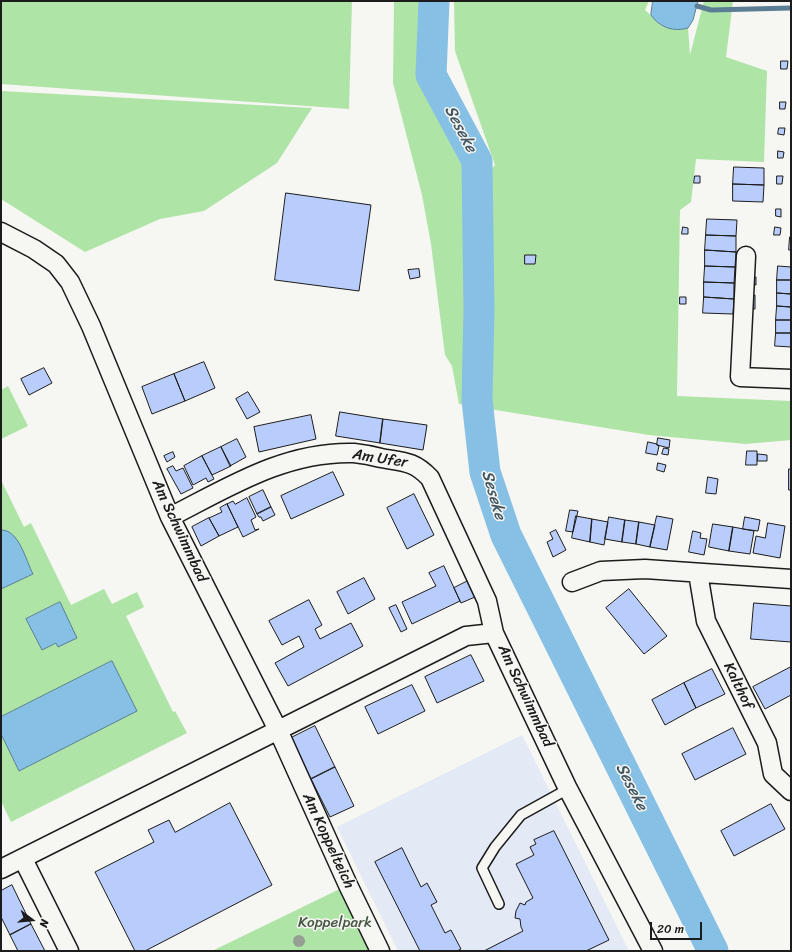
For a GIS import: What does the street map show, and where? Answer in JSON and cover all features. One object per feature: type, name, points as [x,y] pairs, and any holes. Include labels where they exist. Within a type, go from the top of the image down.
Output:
[{"type":"street","name":"Am Schwimmbad","points":[[1,232],[34,249],[56,264],[70,282],[91,326],[170,517],[278,730]]},
{"type":"street","points":[[746,256],[740,377],[791,379]]},
{"type":"street","name":"Am Ufer","points":[[170,517],[260,471],[293,461],[322,455],[355,453],[418,466],[430,478],[487,601],[494,633]]},
{"type":"street","points":[[572,582],[601,572],[645,569],[791,579]]},
{"type":"street","name":"Kalthof","points":[[698,573],[706,622],[767,743],[773,774],[791,791]]},
{"type":"street","name":"Am Schwimmbad","points":[[1,869],[466,636],[494,633],[568,789],[653,951]]},
{"type":"street","name":"Am Koppelteich","points":[[278,730],[348,885],[380,951]]},
{"type":"street","points":[[23,859],[69,951]]},
{"type":"lane","points":[[499,904],[482,868],[494,847],[521,815],[568,789]]},
{"type":"shaded area","points":[[522,735],[629,951],[398,951],[337,827]]},
{"type":"green space","points":[[1,1],[352,1],[349,109],[1,84]]},
{"type":"green space","points":[[394,1],[420,1],[418,82],[465,171],[466,200],[495,165],[455,51],[454,1],[649,1],[645,10],[661,25],[688,28],[690,55],[704,1],[733,1],[726,57],[767,71],[764,162],[696,159],[691,202],[680,210],[677,396],[791,401],[791,440],[746,444],[649,435],[459,404],[452,366],[445,355],[431,244],[422,195],[393,83]]},
{"type":"green space","points":[[1,91],[312,108],[277,163],[204,211],[160,219],[85,252],[1,199]]},
{"type":"green space","points":[[8,386],[28,426],[1,439],[1,390]]},
{"type":"green space","points":[[1,480],[24,527],[31,523],[71,605],[104,589],[112,604],[137,592],[144,607],[126,616],[173,712],[175,711],[187,733],[11,822],[1,801]]},
{"type":"green space","name":"Koppelpark","points":[[348,885],[380,951],[212,951]]},
{"type":"water","points":[[653,1],[698,1],[693,20],[688,28],[673,29],[663,26],[651,15]]},
{"type":"water","points":[[1,530],[7,531],[17,540],[33,574],[1,589]]},
{"type":"water","points":[[60,602],[77,638],[58,647],[56,643],[42,650],[26,619]]},
{"type":"water","points":[[112,661],[137,711],[19,771],[1,734],[1,717]]},
{"type":"building","points":[[781,61],[788,61],[787,69],[781,69]]},
{"type":"building","points":[[780,102],[786,102],[785,109],[780,109]]},
{"type":"building","points":[[779,128],[785,128],[784,135],[778,134]]},
{"type":"building","points":[[778,151],[784,152],[783,158],[778,158]]},
{"type":"building","points":[[734,167],[764,168],[764,185],[733,184]]},
{"type":"building","points":[[695,176],[700,176],[700,183],[694,183]]},
{"type":"building","points":[[777,176],[783,176],[782,184],[777,184]]},
{"type":"building","points":[[733,184],[764,185],[763,202],[733,201]]},
{"type":"building","points":[[286,193],[371,205],[359,291],[275,280]]},
{"type":"building","points":[[776,209],[781,209],[781,217],[776,216]]},
{"type":"building","points":[[707,219],[737,220],[736,236],[706,235]]},
{"type":"building","points":[[683,227],[688,228],[688,234],[682,234]]},
{"type":"building","points":[[775,227],[781,228],[780,235],[774,235]]},
{"type":"building","points":[[706,235],[736,236],[736,252],[705,250]]},
{"type":"building","points":[[790,237],[791,250],[789,250]]},
{"type":"building","points":[[705,250],[736,252],[735,267],[705,266]]},
{"type":"building","points":[[525,255],[536,255],[535,264],[525,264]]},
{"type":"building","points":[[705,266],[735,267],[734,283],[704,282]]},
{"type":"building","points":[[778,266],[791,267],[791,280],[777,280]]},
{"type":"building","points":[[419,269],[420,277],[410,279],[408,270]]},
{"type":"building","points":[[749,277],[756,277],[756,285],[749,284]]},
{"type":"building","points":[[777,280],[791,280],[791,294],[777,293]]},
{"type":"building","points":[[704,282],[734,283],[734,299],[704,297]]},
{"type":"building","points":[[777,293],[791,294],[791,307],[777,306]]},
{"type":"building","points":[[748,295],[755,295],[755,309],[748,309]]},
{"type":"building","points":[[680,297],[686,297],[686,304],[680,304]]},
{"type":"building","points":[[704,297],[734,299],[733,314],[703,313]]},
{"type":"building","points":[[777,306],[791,307],[791,320],[776,320]]},
{"type":"building","points":[[776,320],[791,320],[791,333],[776,333]]},
{"type":"building","points":[[776,333],[791,333],[791,347],[775,346]]},
{"type":"building","points":[[204,362],[215,388],[185,401],[174,374]]},
{"type":"building","points":[[44,368],[52,383],[29,395],[21,379]]},
{"type":"building","points":[[174,374],[185,401],[152,414],[142,387]]},
{"type":"building","points":[[248,392],[260,412],[247,419],[236,399]]},
{"type":"building","points":[[340,412],[383,419],[380,443],[336,436]]},
{"type":"building","points":[[311,415],[316,439],[259,452],[254,427]]},
{"type":"building","points":[[383,419],[427,425],[423,450],[380,443]]},
{"type":"building","points":[[658,438],[670,440],[669,448],[657,445]]},
{"type":"building","points":[[237,439],[246,457],[230,466],[221,447]]},
{"type":"building","points":[[648,442],[659,446],[657,455],[646,453]]},
{"type":"building","points":[[221,447],[231,466],[212,475],[202,456]]},
{"type":"building","points":[[664,448],[669,449],[668,455],[662,454]]},
{"type":"building","points":[[747,451],[757,451],[757,465],[746,465]]},
{"type":"building","points":[[173,452],[175,457],[167,462],[164,456]]},
{"type":"building","points":[[758,454],[767,455],[767,461],[758,461]]},
{"type":"building","points":[[202,456],[214,479],[208,482],[206,478],[193,485],[184,466]]},
{"type":"building","points":[[658,463],[666,465],[664,472],[657,470]]},
{"type":"building","points":[[173,466],[176,471],[183,468],[193,488],[181,494],[167,469]]},
{"type":"building","points":[[789,469],[791,469],[791,490],[789,490]]},
{"type":"building","points":[[333,472],[344,495],[291,519],[281,496]]},
{"type":"building","points":[[708,477],[718,479],[716,494],[706,493]]},
{"type":"building","points":[[263,490],[271,507],[257,514],[249,497]]},
{"type":"building","points":[[414,494],[434,535],[407,549],[387,508]]},
{"type":"building","points":[[247,498],[256,517],[251,520],[255,530],[259,529],[243,537],[227,504],[233,501],[235,504]]},
{"type":"building","points":[[227,504],[238,527],[219,536],[209,518],[222,512],[220,508]]},
{"type":"building","points":[[271,507],[275,515],[263,521],[257,514]]},
{"type":"building","points":[[570,510],[578,511],[573,532],[566,531]]},
{"type":"building","points":[[576,516],[592,519],[590,542],[572,538]]},
{"type":"building","points":[[657,516],[673,519],[667,550],[650,547]]},
{"type":"building","points":[[609,517],[625,520],[622,542],[605,539]]},
{"type":"building","points":[[745,517],[760,520],[758,531],[743,529]]},
{"type":"building","points":[[209,518],[219,536],[201,546],[192,527]]},
{"type":"building","points":[[592,519],[608,522],[604,545],[590,542]]},
{"type":"building","points":[[625,520],[639,522],[636,544],[622,542]]},
{"type":"building","points":[[639,522],[655,525],[650,547],[636,544]]},
{"type":"building","points":[[768,523],[785,526],[780,558],[753,553],[756,536],[765,538]]},
{"type":"building","points":[[713,524],[733,527],[729,551],[709,547]]},
{"type":"building","points":[[733,527],[754,531],[750,554],[729,551]]},
{"type":"building","points":[[556,530],[566,550],[553,557],[547,542],[553,539],[550,533]]},
{"type":"building","points":[[693,531],[701,533],[700,538],[707,539],[704,555],[689,552]]},
{"type":"building","points":[[444,566],[460,601],[412,624],[402,602],[436,586],[429,573]]},
{"type":"building","points":[[364,578],[375,599],[348,614],[337,592]]},
{"type":"building","points":[[468,581],[475,597],[461,603],[454,588]]},
{"type":"building","points":[[629,589],[667,636],[644,654],[606,608]]},
{"type":"building","points":[[309,600],[322,625],[315,629],[320,639],[351,623],[363,646],[288,686],[275,663],[304,647],[299,636],[282,645],[269,621]]},
{"type":"building","points":[[754,603],[791,606],[791,642],[751,639]]},
{"type":"building","points":[[396,605],[407,629],[401,632],[389,608]]},
{"type":"building","points":[[471,655],[484,681],[437,703],[425,677]]},
{"type":"building","points":[[791,667],[791,695],[765,709],[753,687]]},
{"type":"building","points":[[712,669],[725,694],[696,708],[684,683]]},
{"type":"building","points":[[684,683],[696,708],[665,725],[652,700]]},
{"type":"building","points":[[412,685],[425,711],[378,734],[365,707]]},
{"type":"building","points":[[315,726],[335,767],[311,779],[291,738]]},
{"type":"building","points":[[733,728],[746,754],[695,780],[682,754]]},
{"type":"building","points":[[335,767],[354,806],[330,817],[311,779]]},
{"type":"building","points":[[230,803],[272,885],[145,951],[135,951],[95,872],[154,842],[148,830],[169,820],[175,832]]},
{"type":"building","points":[[771,804],[785,829],[734,856],[721,831]]},
{"type":"building","points":[[554,831],[609,940],[586,951],[484,951],[523,931],[520,919],[515,918],[516,911],[520,903],[525,905],[526,902],[533,898],[516,864],[534,855],[530,847],[536,844],[534,840]]},
{"type":"building","points":[[402,848],[421,887],[427,883],[437,902],[431,905],[445,933],[451,930],[461,949],[457,951],[420,951],[375,862]]},
{"type":"building","points":[[12,885],[31,924],[10,935],[1,917],[1,891]]},
{"type":"building","points":[[31,924],[45,951],[18,951],[10,935]]},
{"type":"waterway","name":"Seseke","points":[[434,1],[431,75],[477,161],[479,310],[477,400],[485,472],[506,535],[713,951]]},
{"type":"waterway","points":[[697,6],[711,10],[791,8]]}]
